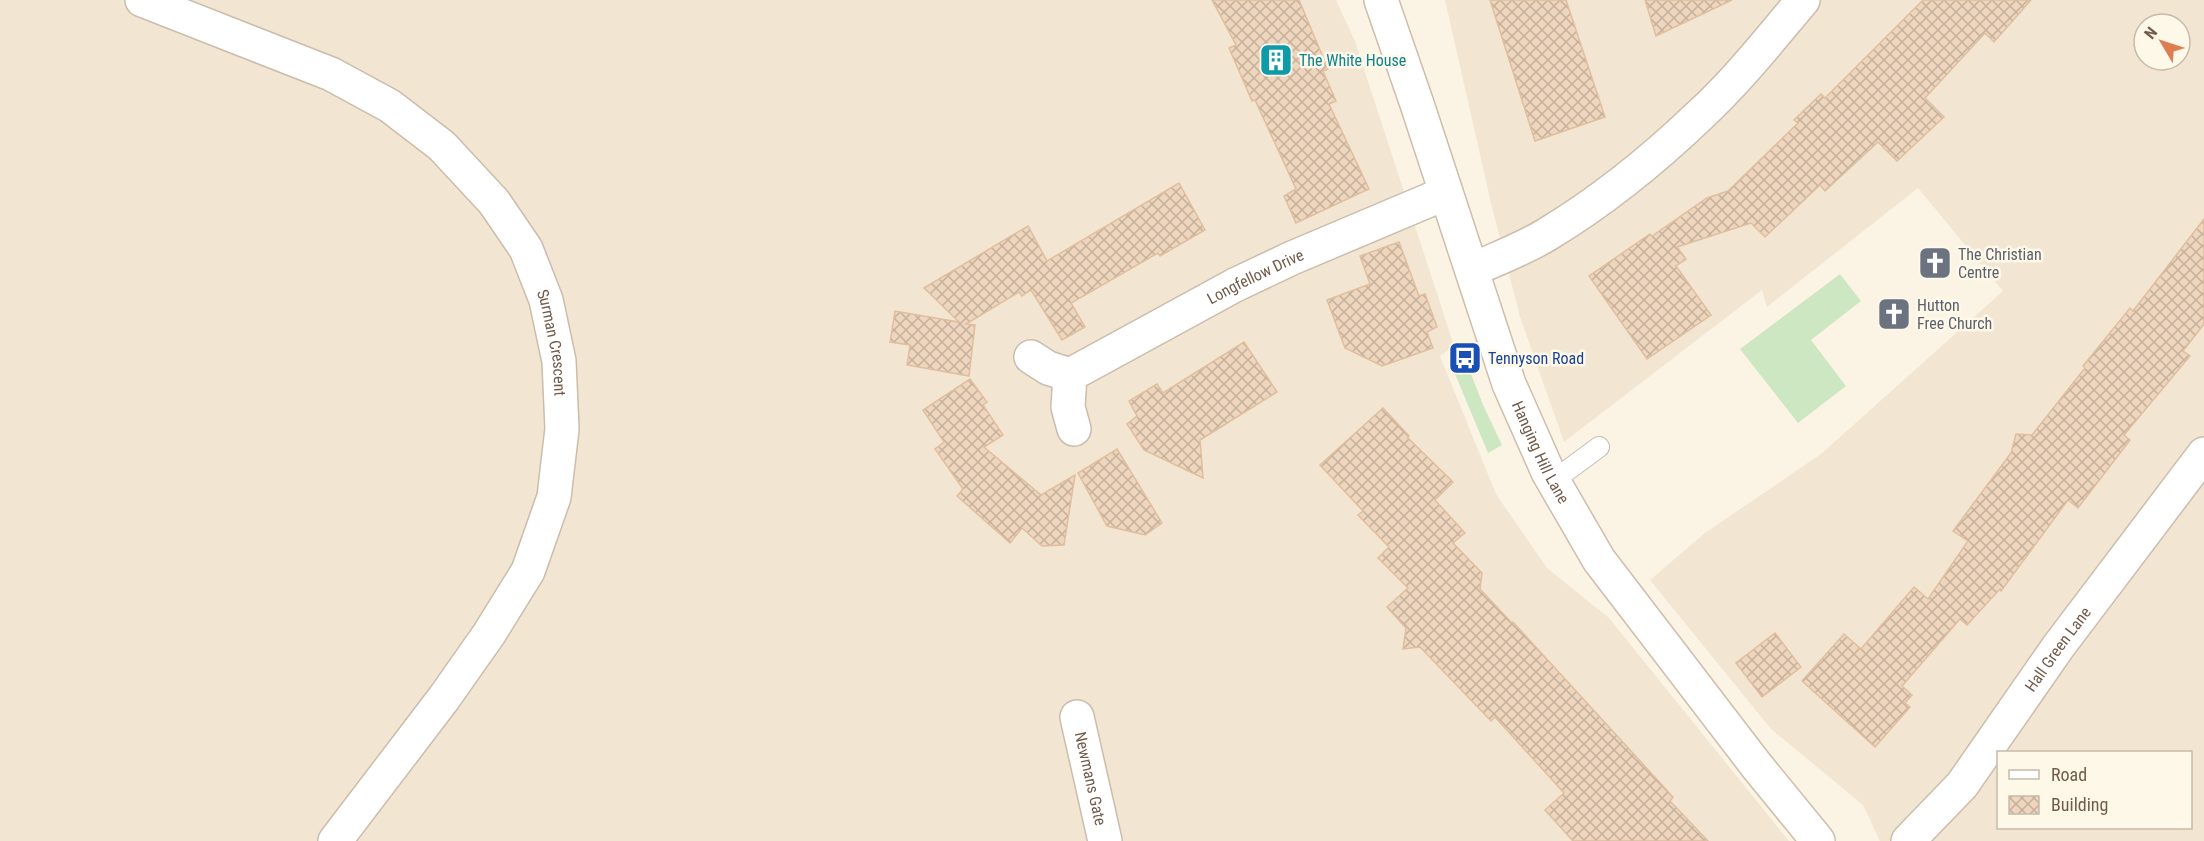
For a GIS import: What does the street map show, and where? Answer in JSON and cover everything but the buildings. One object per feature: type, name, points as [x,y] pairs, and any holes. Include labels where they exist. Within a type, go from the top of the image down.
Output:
[{"type":"street","name":"Surman Crescent","points":[[142,0],[331,74],[390,106],[442,146],[494,202],[526,249],[546,300],[560,361],[562,429],[554,497],[528,571],[451,689],[335,841]]},
{"type":"street","name":"Hanging Hill Lane","points":[[1381,0],[1509,384],[1553,481],[1599,560],[1756,765],[1818,841]]},
{"type":"street","points":[[1472,270],[1544,236],[1604,196],[1660,151],[1701,115],[1739,75],[1803,0]]},
{"type":"street","name":"Longfellow Drive","points":[[1070,375],[1235,285],[1292,258],[1446,193]]},
{"type":"street","points":[[1031,357],[1048,368],[1070,375],[1068,407],[1074,429]]},
{"type":"street","name":"Hall Green Lane","points":[[1908,841],[1962,785],[2058,647],[2204,454]]},
{"type":"street","name":"Newmans Gate","points":[[1077,717],[1105,841]]},
{"type":"lane","points":[[1553,481],[1599,447]]},
{"type":"shaded area","points":[[0,0],[1336,0],[1355,41],[1454,346],[1440,356],[1496,494],[1547,568],[1609,618],[1789,841],[0,841]]},
{"type":"shaded area","points":[[1445,0],[2204,0],[2204,841],[1880,841],[1863,805],[1771,729],[1650,580],[1705,533],[1821,454],[2003,291],[1918,188],[1767,307],[1762,290],[1564,442],[1520,317],[1490,199]]},
{"type":"green space","points":[[1840,274],[1861,301],[1811,340],[1846,386],[1798,423],[1740,349]]},
{"type":"green space","points":[[1468,366],[1502,445],[1488,453],[1455,374]]},
{"type":"place","name":"The White House","points":[[1276,60]]},
{"type":"place","name":"The Christian Centre","points":[[1935,263]]},
{"type":"place","name":"Hutton Free Church","points":[[1894,314]]},
{"type":"place","name":"Tennyson Road","points":[[1465,358]]}]
